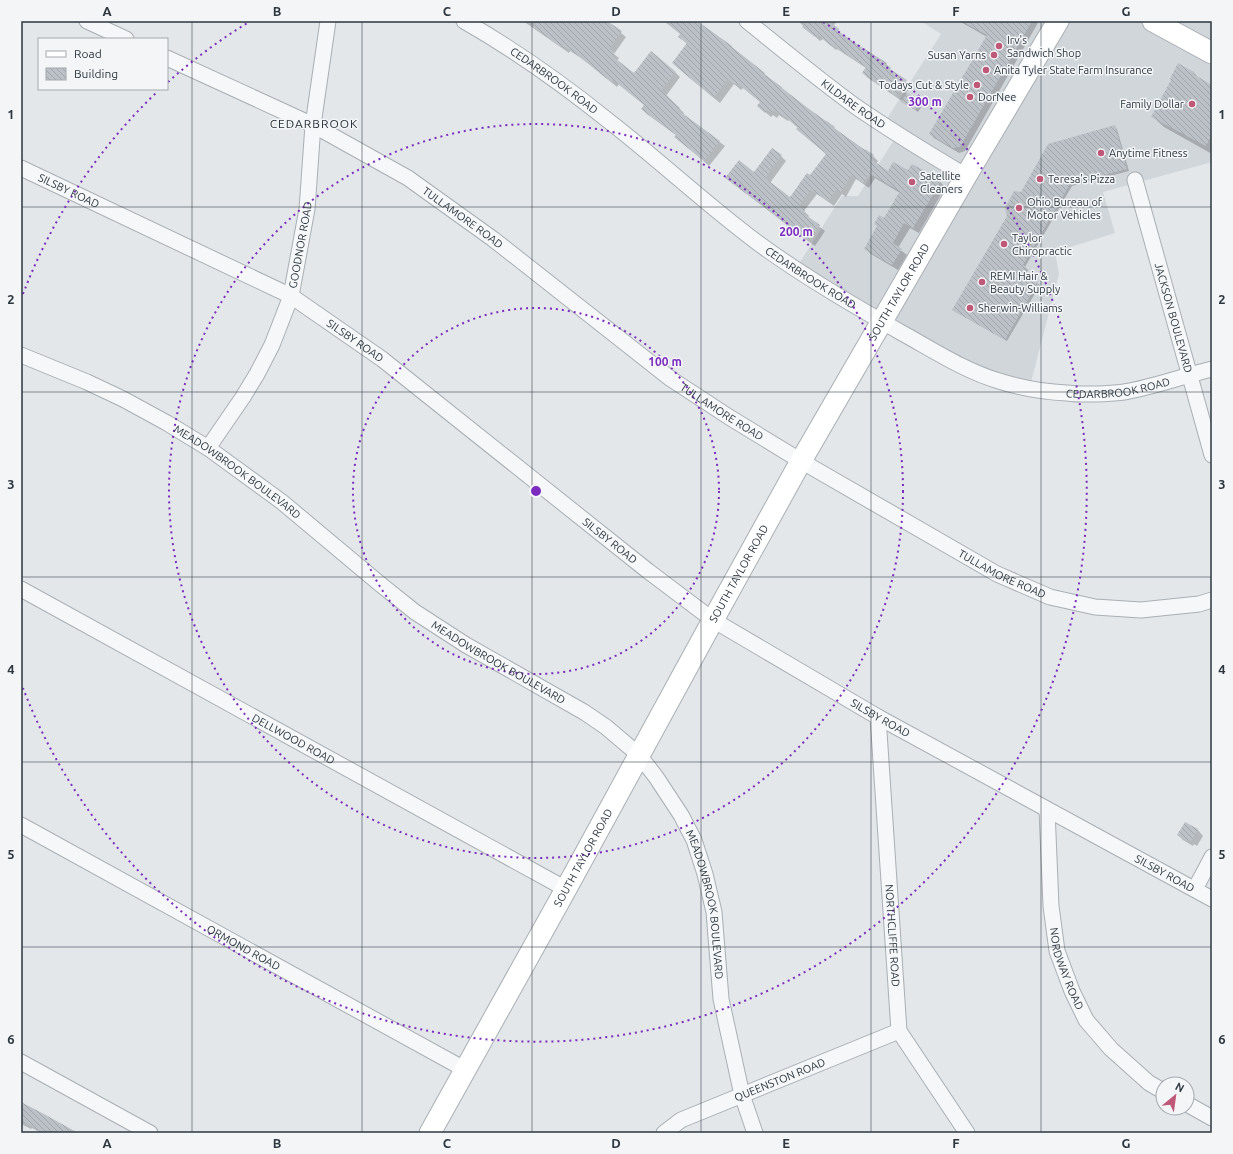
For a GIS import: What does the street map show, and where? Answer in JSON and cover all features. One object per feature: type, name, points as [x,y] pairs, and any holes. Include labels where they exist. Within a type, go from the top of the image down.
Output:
[{"type":"main road","name":"SOUTH TAYLOR ROAD","points":[[430,1133],[801,461],[966,176],[1058,21]]},
{"type":"main road","points":[[1153,21],[1212,53]]},
{"type":"street","points":[[87,21],[124,38]]},
{"type":"street","name":"GOODNOR ROAD","points":[[208,448],[257,374],[272,345],[291,296],[307,209],[313,125],[328,21]]},
{"type":"street","name":"CEDARBROOK ROAD","points":[[464,21],[512,50],[562,84],[611,122],[714,208],[759,243],[806,276],[961,366],[997,381],[1031,389],[1069,394],[1123,392],[1212,369]]},
{"type":"street","name":"KILDARE ROAD","points":[[747,21],[813,74],[856,106],[898,135],[966,176]]},
{"type":"street","name":"TULLAMORE ROAD","points":[[168,58],[313,125],[408,178],[493,239],[671,379],[801,461],[997,574],[1050,597],[1095,607],[1141,610],[1199,604],[1212,600]]},
{"type":"street","name":"SILSBY ROAD","points":[[21,168],[291,296],[382,358],[642,566],[712,620],[878,717],[1212,899]]},
{"type":"street","name":"JACKSON BOULEVARD","points":[[1135,180],[1212,455]]},
{"type":"street","name":"MEADOWBROOK BOULEVARD","points":[[21,355],[87,382],[123,399],[208,448],[282,502],[415,612],[439,629],[466,645],[584,712],[606,727],[639,755],[656,777],[681,815],[694,840],[705,874],[714,912],[721,999],[742,1095],[755,1133]]},
{"type":"street","name":"DELLWOOD ROAD","points":[[21,589],[566,889]]},
{"type":"street","name":"NORTHCLIFFE ROAD","points":[[878,717],[899,1031],[967,1133]]},
{"type":"street","name":"NORDWAY ROAD","points":[[1047,810],[1051,906],[1057,951],[1072,991],[1086,1020],[1111,1049],[1148,1083],[1155,1087]]},
{"type":"street","name":"ORMOND ROAD","points":[[21,825],[466,1070]]},
{"type":"street","points":[[1195,889],[1212,857]]},
{"type":"street","name":"QUEENSTON ROAD","points":[[664,1133],[681,1120],[899,1031]]},
{"type":"street","points":[[21,1062],[150,1133]]},
{"type":"street","points":[[1195,1108],[1212,1118]]},
{"type":"shaded area","points":[[921,21],[1212,21],[1212,162],[1103,192],[1115,233],[1055,252],[1059,274],[1031,382],[983,368],[962,358],[826,280],[800,262],[842,196],[858,196],[894,140],[879,131],[941,34]]},
{"type":"building","points":[[538,21],[607,21],[622,31],[609,49],[615,52],[612,56],[634,73],[651,51],[676,72],[661,90],[680,108],[678,110],[720,141],[704,161],[674,137],[676,135],[641,109],[644,105],[613,80],[611,82],[577,55],[565,47],[564,49],[533,27]]},
{"type":"building","points":[[664,21],[697,21],[732,46],[765,73],[764,74],[835,127],[834,128],[874,155],[871,159],[888,171],[893,162],[908,170],[912,164],[938,178],[940,183],[913,228],[904,223],[893,243],[902,249],[892,265],[864,249],[877,226],[874,224],[879,215],[884,218],[900,191],[870,174],[863,183],[851,175],[841,192],[836,190],[828,201],[811,190],[799,206],[805,210],[803,213],[820,225],[810,241],[795,232],[796,231],[725,178],[739,160],[754,172],[772,148],[782,155],[765,178],[790,197],[807,173],[810,175],[826,154],[796,129],[798,127],[783,115],[782,117],[774,110],[772,113],[767,110],[765,113],[757,106],[760,102],[737,83],[735,85],[728,79],[714,98],[709,94],[672,63],[687,43],[678,37],[680,34]]},
{"type":"building","points":[[807,21],[829,21],[839,29],[838,31],[887,63],[885,66],[907,80],[896,96],[862,73],[866,67],[832,45],[831,46],[817,34],[815,37],[802,27]]},
{"type":"building","points":[[961,21],[1032,21],[960,147],[953,148],[929,134],[987,35]]},
{"type":"building","points":[[1178,63],[1212,85],[1212,134],[1206,146],[1151,117],[1171,80],[1170,79]]},
{"type":"building","points":[[907,93],[921,101],[915,110],[901,102]]},
{"type":"building","points":[[1115,125],[1127,169],[1070,184],[1023,265],[1026,267],[1023,273],[1038,282],[1005,340],[952,310],[1007,216],[1005,208],[1014,191],[1021,192],[1048,144]]},
{"type":"building","points":[[1185,822],[1198,829],[1191,841],[1187,841],[1177,835]]},
{"type":"building","points":[[21,1102],[78,1133],[44,1133],[21,1120]]},
{"type":"place","name":"Irv's Sandwich Shop","points":[[999,46]]},
{"type":"place","name":"Susan Yarns","points":[[994,55]]},
{"type":"place","name":"Anita Tyler State Farm Insurance","points":[[986,70]]},
{"type":"place","name":"Todays Cut & Style","points":[[977,85]]},
{"type":"place","name":"DorNee","points":[[970,97]]},
{"type":"place","name":"Family Dollar","points":[[1192,104]]},
{"type":"place","name":"Anytime Fitness","points":[[1101,153]]},
{"type":"place","name":"Teresa's Pizza","points":[[1040,179]]},
{"type":"place","name":"Satellite Cleaners","points":[[912,182]]},
{"type":"place","name":"Ohio Bureau of Motor Vehicles","points":[[1019,208]]},
{"type":"place","name":"Taylor Chiropractic","points":[[1004,244]]},
{"type":"place","name":"REMI Hair & Beauty Supply","points":[[982,282]]},
{"type":"place","name":"Sherwin-Williams","points":[[970,308]]},
{"type":"district","name":"CEDARBROOK","points":[[314,124]]}]
